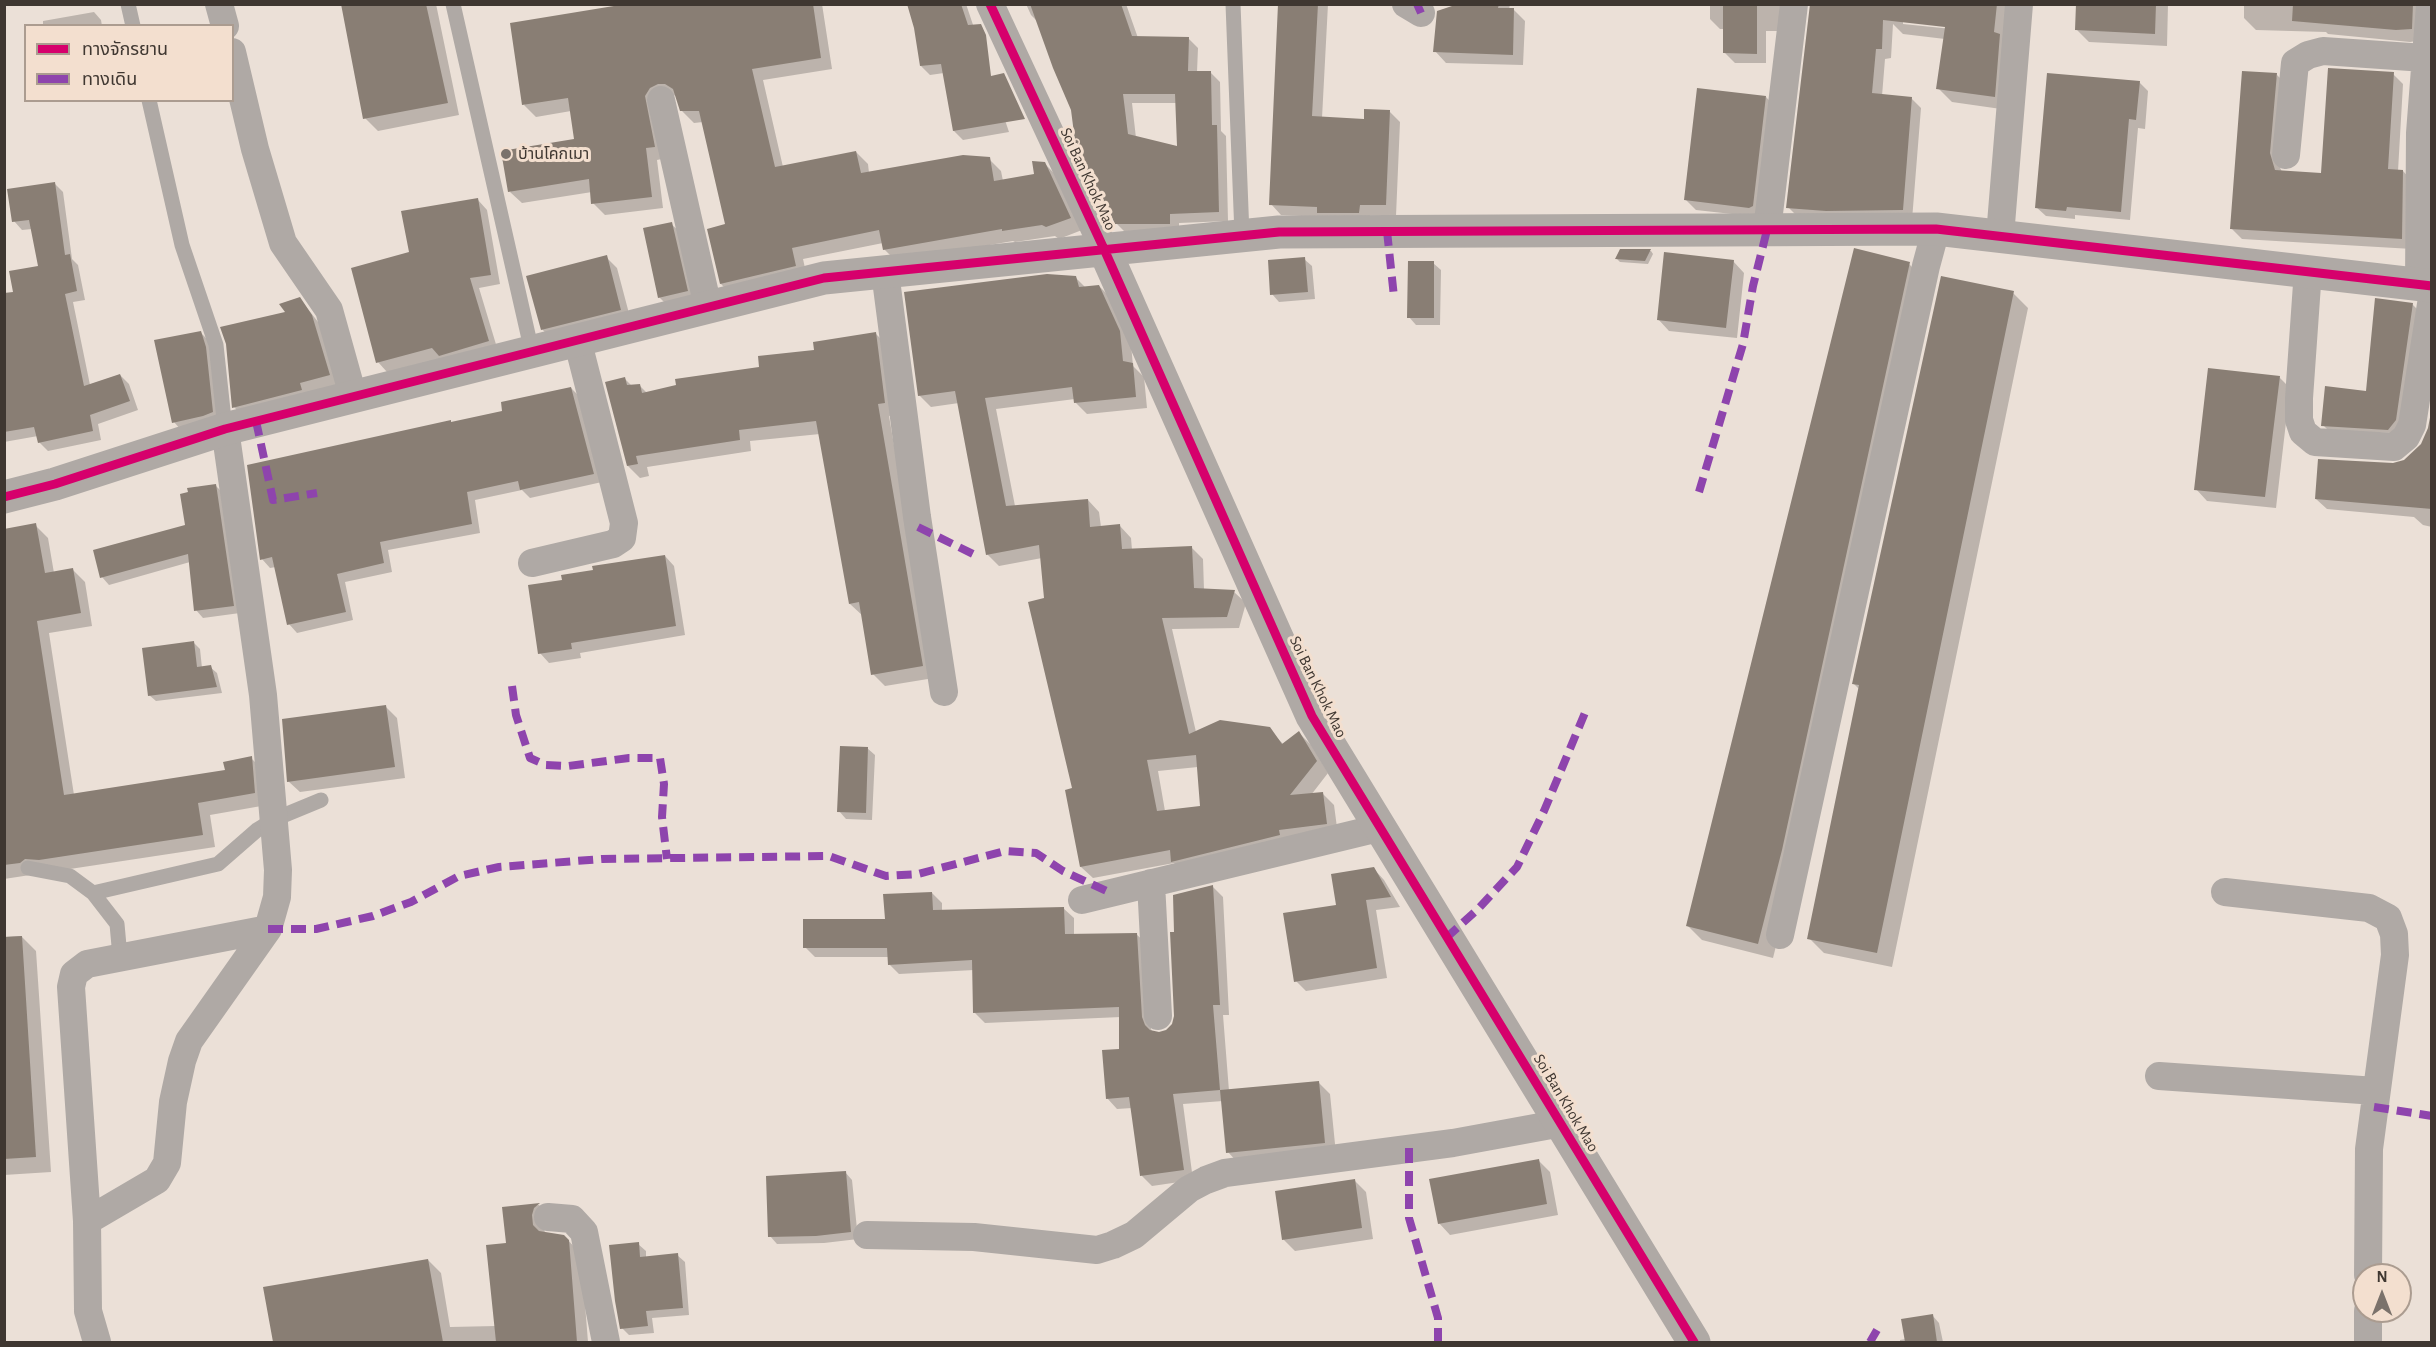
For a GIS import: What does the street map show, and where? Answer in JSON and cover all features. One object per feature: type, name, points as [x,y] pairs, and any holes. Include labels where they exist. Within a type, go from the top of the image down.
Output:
[{"type":"street","points":[[219,4],[224,24]]},
{"type":"street","name":"Soi Ban Khok Mao","points":[[990,4],[1104,249],[1312,716],[1694,1342]]},
{"type":"street","points":[[1767,230],[1794,4]]},
{"type":"street","points":[[2000,236],[2019,4]]},
{"type":"street","points":[[2308,270],[2299,398],[2303,432],[2315,442],[2394,447],[2406,437],[2412,425],[2427,290],[2425,58],[2430,4]]},
{"type":"street","points":[[2286,155],[2295,63],[2308,55],[2323,51],[2425,58]]},
{"type":"street","points":[[234,60],[255,149],[283,243],[329,310],[353,396]]},
{"type":"street","points":[[661,100],[708,307]]},
{"type":"street","points":[[1780,934],[1936,229]]},
{"type":"street","points":[[4,497],[55,484],[225,429],[824,278],[1242,235],[1290,231],[1936,229],[2308,270],[2427,290]]},
{"type":"street","points":[[885,272],[917,517],[944,692]]},
{"type":"street","points":[[532,563],[613,544],[622,537],[624,523],[577,339]]},
{"type":"street","points":[[87,1221],[157,1180],[167,1163],[173,1102],[189,1041],[267,929],[277,897],[275,819],[263,695],[225,429]]},
{"type":"street","points":[[1082,900],[1379,828]]},
{"type":"street","points":[[1151,883],[1158,1016]]},
{"type":"street","points":[[2225,891],[2369,908],[2388,918],[2394,934],[2395,955],[2369,1149],[2368,1263]]},
{"type":"street","points":[[97,1342],[88,1311],[87,1221],[71,987],[74,974],[87,964],[267,929]]},
{"type":"street","points":[[2159,1076],[2376,1091]]},
{"type":"street","points":[[867,1235],[974,1237],[1097,1250],[1134,1234],[1189,1189],[1225,1173],[1453,1143],[1562,1123]]},
{"type":"street","points":[[548,1217],[572,1219],[584,1232],[606,1342]]},
{"type":"street","points":[[2368,1323],[2368,1342]]},
{"type":"lane","points":[[128,4],[133,24]]},
{"type":"lane","points":[[453,4],[532,352]]},
{"type":"lane","points":[[1233,4],[1242,235]]},
{"type":"lane","points":[[150,102],[182,245],[216,345],[225,429]]},
{"type":"lane","points":[[93,893],[218,864],[256,830],[275,819],[321,801]]},
{"type":"lane","points":[[28,868],[70,876],[93,893],[117,924],[120,957]]},
{"type":"building","points":[[341,4],[426,4],[448,103],[363,119]]},
{"type":"building","points":[[626,4],[813,4],[821,58],[752,69],[775,167],[856,151],[861,173],[963,155],[990,157],[994,181],[1034,174],[1032,161],[1045,162],[1071,218],[1046,227],[1042,225],[1002,231],[1002,229],[883,250],[879,230],[792,248],[796,266],[720,284],[707,229],[725,224],[699,111],[680,111],[673,89],[665,84],[658,84],[650,88],[645,96],[655,147],[646,148],[652,197],[591,204],[589,179],[508,192],[501,151],[574,139],[568,98],[522,105],[510,23]]},
{"type":"building","points":[[907,4],[961,4],[968,25],[981,24],[986,35],[991,76],[1004,73],[1025,119],[953,131],[941,64],[920,66],[914,28]]},
{"type":"building","points":[[1030,4],[1121,4],[1132,36],[1189,37],[1188,71],[1211,71],[1212,125],[1217,125],[1219,212],[1170,214],[1170,224],[1115,224],[1106,204],[1102,206],[1076,149],[1071,110]],"holes":[[[1123,94],[1175,94],[1177,146],[1128,134]]]},
{"type":"building","points":[[1278,4],[1318,4],[1312,116],[1364,119],[1364,109],[1390,110],[1386,205],[1360,205],[1359,213],[1317,213],[1317,207],[1269,205]]},
{"type":"building","points":[[1458,4],[1499,4],[1498,8],[1514,8],[1513,55],[1433,52],[1437,11]]},
{"type":"building","points":[[1723,4],[1757,4],[1757,54],[1723,53]]},
{"type":"building","points":[[1810,4],[1997,4],[1994,32],[2000,34],[1995,97],[1936,89],[1945,27],[1883,20],[1882,49],[1876,49],[1872,93],[1912,97],[1903,210],[1826,211],[1786,208]]},
{"type":"building","points":[[2076,4],[2156,4],[2155,34],[2075,30]]},
{"type":"building","points":[[2293,4],[2413,4],[2412,29],[2396,30],[2292,21]]},
{"type":"building","points":[[2328,68],[2394,72],[2388,169],[2403,170],[2402,239],[2230,229],[2242,71],[2277,73],[2270,153],[2275,170],[2321,173]]},
{"type":"building","points":[[2047,73],[2140,81],[2136,120],[2129,119],[2121,212],[2067,207],[2066,211],[2035,208]]},
{"type":"building","points":[[1697,88],[1766,96],[1753,206],[1749,208],[1684,200]]},
{"type":"building","points":[[55,182],[65,255],[70,254],[77,291],[65,294],[84,386],[120,374],[130,401],[90,415],[93,431],[38,443],[34,427],[4,432],[4,293],[13,292],[9,271],[38,266],[29,220],[12,222],[7,189]]},
{"type":"building","points":[[478,198],[491,275],[470,278],[489,341],[439,356],[432,348],[376,363],[351,268],[409,252],[401,211]]},
{"type":"building","points":[[672,222],[688,291],[658,298],[643,228]]},
{"type":"building","points":[[1854,248],[1910,262],[1782,850],[1758,944],[1686,926]]},
{"type":"building","points":[[1620,249],[1651,249],[1645,261],[1615,259]]},
{"type":"building","points":[[1664,252],[1734,260],[1726,328],[1657,320]]},
{"type":"building","points":[[607,255],[621,310],[541,330],[526,276]]},
{"type":"building","points":[[1305,257],[1308,292],[1270,295],[1268,260]]},
{"type":"building","points":[[1408,261],[1434,261],[1434,318],[1407,318]]},
{"type":"building","points":[[1047,274],[1076,276],[1079,287],[1099,285],[1120,331],[1123,361],[1133,363],[1136,397],[1074,403],[1072,387],[985,398],[1006,506],[1088,499],[1090,527],[1120,524],[1122,549],[1192,546],[1194,588],[1235,590],[1227,617],[1162,618],[1189,734],[1220,720],[1270,727],[1282,744],[1299,731],[1317,761],[1290,795],[1323,792],[1327,824],[1279,830],[1280,835],[1171,862],[1170,850],[1080,867],[1065,790],[1072,788],[1028,602],[1044,598],[1039,545],[986,555],[955,391],[918,396],[904,292]],"holes":[[[1196,755],[1200,806],[1157,811],[1147,760]]]},
{"type":"building","points":[[1941,276],[2014,291],[1877,953],[1807,939],[1859,685],[1852,684]]},
{"type":"building","points":[[300,297],[312,315],[330,375],[300,383],[302,390],[232,408],[226,344],[220,327],[285,312],[279,304]]},
{"type":"building","points":[[2375,298],[2413,303],[2396,420],[2388,430],[2321,426],[2325,386],[2366,391]]},
{"type":"building","points":[[201,331],[206,347],[213,412],[172,423],[154,340]]},
{"type":"building","points":[[876,332],[885,403],[878,404],[923,666],[871,675],[859,602],[849,604],[816,421],[739,430],[740,440],[636,456],[638,464],[627,466],[605,382],[625,377],[627,385],[640,384],[642,393],[676,385],[675,379],[759,367],[758,356],[814,350],[813,342]]},
{"type":"building","points":[[2208,368],[2280,376],[2265,497],[2194,490]]},
{"type":"building","points":[[571,387],[594,474],[520,490],[518,481],[467,492],[472,524],[380,542],[384,563],[337,574],[346,612],[287,625],[272,557],[260,560],[247,465],[502,411],[501,402]]},
{"type":"building","points":[[2432,407],[2432,509],[2315,499],[2318,459],[2393,463],[2404,460],[2421,444],[2428,428]]},
{"type":"building","points":[[216,484],[234,606],[194,611],[188,554],[100,578],[93,550],[185,525],[180,494],[188,492],[187,488]]},
{"type":"building","points":[[36,523],[45,573],[73,568],[81,613],[37,621],[64,795],[225,770],[223,762],[252,756],[255,793],[198,803],[203,835],[39,860],[25,859],[20,863],[4,865],[4,529]]},
{"type":"building","points":[[665,555],[676,626],[571,643],[572,649],[538,654],[528,585],[562,580],[561,575],[593,570],[592,566]]},
{"type":"building","points":[[194,641],[197,667],[211,665],[217,687],[148,696],[142,648]]},
{"type":"building","points":[[386,705],[395,767],[287,782],[282,719]]},
{"type":"building","points":[[840,746],[868,747],[866,813],[837,812]]},
{"type":"building","points":[[1374,867],[1391,897],[1366,900],[1377,968],[1294,982],[1283,913],[1336,905],[1331,874]]},
{"type":"building","points":[[1213,885],[1220,1005],[1213,1005],[1220,1090],[1173,1094],[1184,1170],[1140,1176],[1129,1097],[1106,1099],[1102,1050],[1119,1049],[1119,1007],[973,1013],[972,960],[888,965],[887,948],[803,948],[803,919],[885,919],[883,894],[932,892],[933,910],[1064,907],[1065,934],[1137,933],[1142,1017],[1150,1030],[1159,1032],[1166,1030],[1172,1024],[1174,1016],[1170,932],[1174,932],[1173,895]]},
{"type":"building","points":[[22,936],[36,1157],[4,1159],[4,937]]},
{"type":"building","points":[[1319,1081],[1325,1143],[1226,1153],[1220,1090]]},
{"type":"building","points":[[1539,1159],[1547,1204],[1438,1224],[1429,1179]]},
{"type":"building","points":[[846,1171],[851,1232],[816,1236],[768,1237],[766,1176]]},
{"type":"building","points":[[1355,1179],[1362,1228],[1282,1240],[1275,1191]]},
{"type":"building","points":[[540,1203],[534,1208],[533,1225],[539,1231],[564,1235],[569,1240],[577,1342],[496,1342],[486,1245],[506,1243],[502,1207]]},
{"type":"building","points":[[639,1242],[640,1257],[678,1253],[683,1308],[646,1311],[648,1326],[620,1329],[609,1245]]},
{"type":"building","points":[[428,1259],[443,1342],[273,1342],[263,1287]]},
{"type":"building","points":[[1933,1314],[1937,1342],[1905,1342],[1901,1319]]},
{"type":"marked path","points":[[1417,4],[1421,13]]},
{"type":"marked path","points":[[1699,492],[1743,344],[1753,286],[1767,230]]},
{"type":"marked path","points":[[1387,231],[1394,297]]},
{"type":"marked path","points":[[256,421],[273,500],[317,493]]},
{"type":"marked path","points":[[918,527],[973,554]]},
{"type":"marked path","points":[[512,686],[516,715],[530,758],[546,765],[568,766],[629,758],[660,758],[664,784],[662,817],[667,859]]},
{"type":"marked path","points":[[1446,938],[1477,910],[1517,867],[1544,811],[1587,708]]},
{"type":"marked path","points":[[268,929],[316,929],[373,916],[411,902],[459,876],[499,867],[602,859],[829,856],[886,876],[918,874],[1005,851],[1036,853],[1063,871],[1111,893]]},
{"type":"marked path","points":[[2374,1107],[2432,1116]]},
{"type":"marked path","points":[[1409,1148],[1409,1218],[1438,1318],[1438,1342]]},
{"type":"marked path","points":[[1870,1342],[1877,1330]]},
{"type":"cycle path","points":[[990,4],[1104,249],[1312,716],[1694,1342]]},
{"type":"cycle path","points":[[4,497],[55,484],[225,429],[824,278],[1279,232],[1936,229],[2432,286]]},
{"type":"place","name":"บ้านโคกเมา","points":[[506,154]]}]
